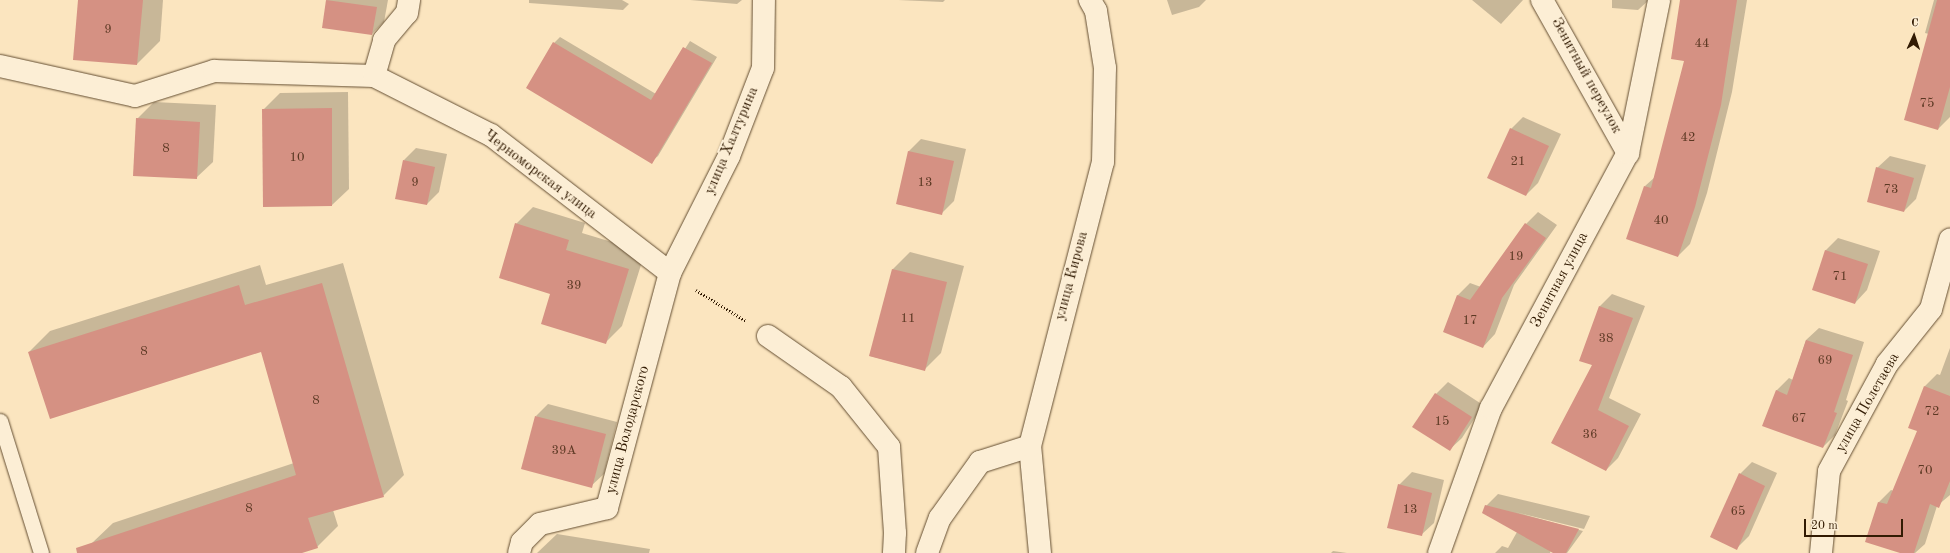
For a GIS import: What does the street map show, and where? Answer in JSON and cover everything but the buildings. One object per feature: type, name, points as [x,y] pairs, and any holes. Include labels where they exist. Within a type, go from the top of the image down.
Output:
[{"type":"street","points":[[374,76],[384,40],[407,13],[409,0]]},
{"type":"street","name":"улица Халтурина","points":[[670,273],[729,156],[763,68],[764,0]]},
{"type":"street","name":"улица Кирова","points":[[1040,553],[1030,446],[1103,162],[1105,68],[1096,11],[1090,0]]},
{"type":"street","name":"Зенитный переулок","points":[[1542,0],[1628,153]]},
{"type":"street","name":"Зенитная улица","points":[[1439,553],[1492,408],[1628,153],[1659,0]]},
{"type":"street","name":"Черноморская улица","points":[[0,66],[135,96],[214,71],[374,76],[491,135],[670,273]]},
{"type":"street","name":"улица Полетаева","points":[[1821,553],[1829,471],[1887,364],[1931,309],[1950,240]]},
{"type":"street","name":"улица Володарского","points":[[519,553],[522,542],[540,524],[607,508],[670,273]]},
{"type":"street","points":[[768,336],[841,387],[889,447],[895,532],[894,553]]},
{"type":"street","points":[[927,553],[940,518],[980,462],[1030,446]]},
{"type":"lane","points":[[0,421],[41,553]]},
{"type":"path","points":[[670,273],[768,336]]}]
